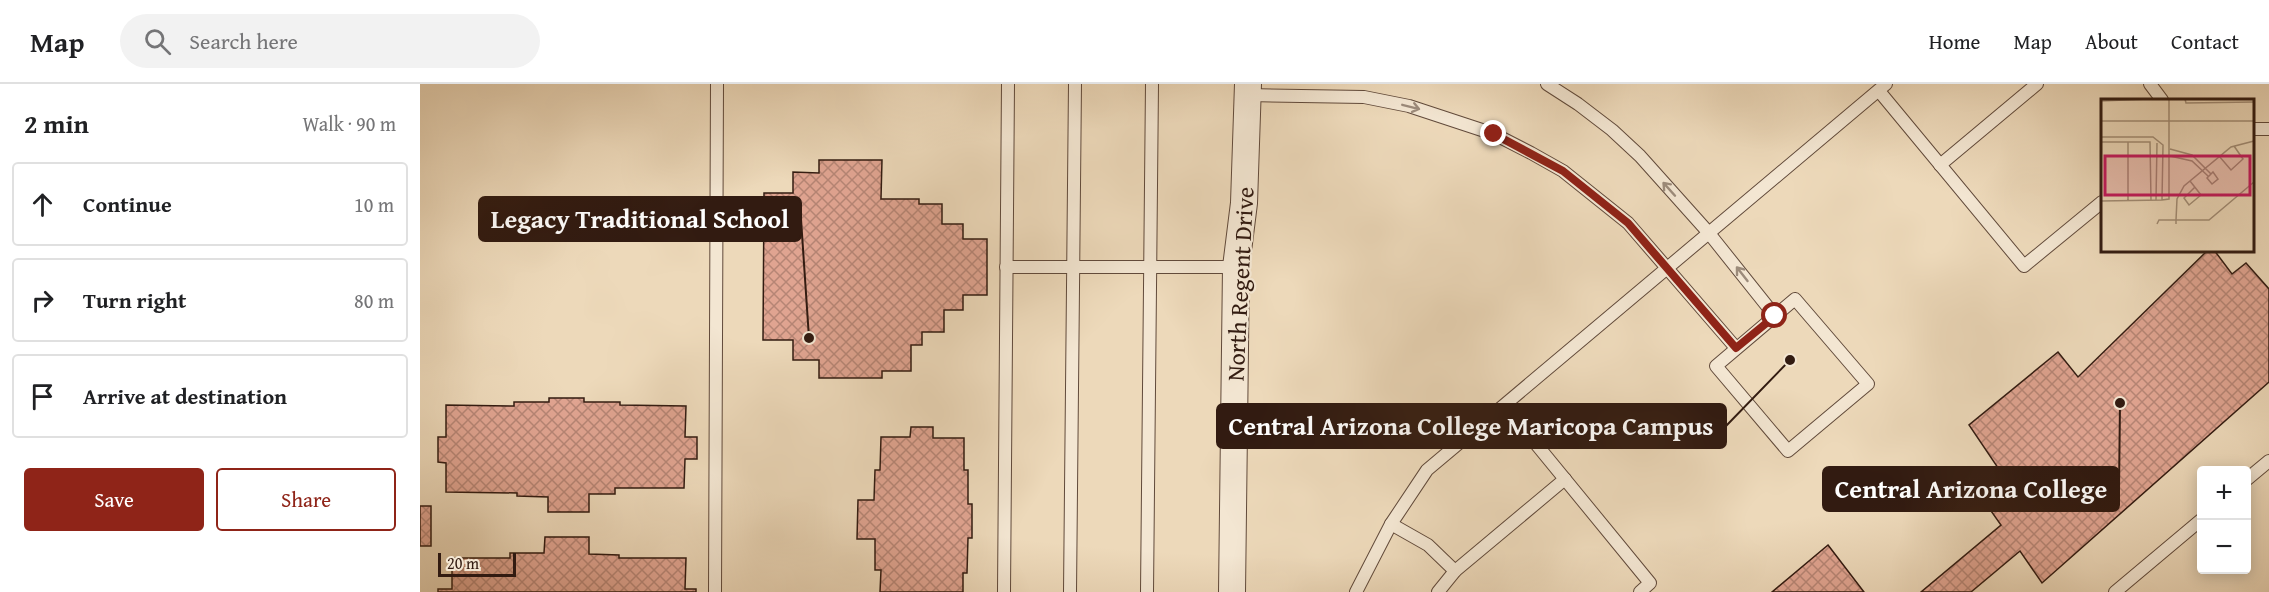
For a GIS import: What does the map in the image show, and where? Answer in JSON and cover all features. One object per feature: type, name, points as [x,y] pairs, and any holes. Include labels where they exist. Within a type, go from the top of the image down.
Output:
[{"type":"street","name":"North Regent Drive","points":[[1232,592],[1236,267],[1244,203],[1248,89]]},
{"type":"lane","points":[[715,592],[717,84]]},
{"type":"lane","points":[[1004,592],[1008,84]]},
{"type":"lane","points":[[1070,592],[1075,268],[1075,84]]},
{"type":"lane","points":[[1147,592],[1152,84]]},
{"type":"lane","points":[[1547,84],[1612,130],[1640,156],[1708,232],[1775,316]]},
{"type":"lane","points":[[1940,165],[2037,84]]},
{"type":"lane","points":[[2150,84],[2161,99]]},
{"type":"lane","points":[[1356,592],[1391,524],[1427,470],[1882,87],[1940,165],[2024,266],[2101,204]]},
{"type":"lane","points":[[1248,89],[1364,98],[1409,106],[1494,134],[1563,171],[1628,223],[1736,348]]},
{"type":"lane","points":[[1006,267],[1236,267]]},
{"type":"lane","points":[[1795,299],[1868,384],[1788,451],[1716,366],[1775,316],[1795,299]]},
{"type":"lane","points":[[1505,406],[1650,583],[1640,592]]},
{"type":"lane","points":[[2251,477],[2269,461]]},
{"type":"lane","points":[[1438,592],[1455,571],[1565,479]]},
{"type":"lane","points":[[2115,592],[2201,520]]},
{"type":"lane","points":[[1391,524],[1428,545],[1455,571]]},
{"type":"building","points":[[819,160],[882,160],[881,199],[919,199],[919,204],[942,204],[942,224],[963,224],[963,239],[987,239],[987,295],[963,295],[963,310],[944,310],[944,332],[922,332],[922,345],[911,345],[911,371],[882,371],[882,378],[819,378],[819,360],[793,360],[793,340],[763,340],[764,193],[793,193],[793,172],[819,173]]},
{"type":"building","points":[[2206,252],[2216,252],[2232,274],[2246,263],[2269,289],[2269,382],[2042,583],[2020,551],[1971,592],[1921,592],[2001,525],[1989,508],[2013,490],[1969,425],[2058,352],[2078,377]]},
{"type":"building","points":[[549,398],[584,398],[584,402],[620,402],[620,405],[686,406],[685,437],[697,437],[697,459],[685,459],[684,488],[615,488],[615,494],[589,494],[589,512],[548,512],[548,497],[517,496],[517,493],[446,492],[446,463],[438,462],[438,437],[446,437],[446,405],[514,406],[514,402],[549,402]]},
{"type":"building","points":[[911,427],[933,427],[933,438],[964,438],[964,470],[968,470],[968,504],[972,504],[972,538],[968,538],[967,573],[963,573],[963,592],[880,592],[881,570],[875,570],[875,539],[857,539],[858,500],[874,500],[875,470],[880,470],[881,437],[910,437]]},
{"type":"building","points":[[420,506],[431,506],[431,546],[420,546]]},
{"type":"building","points":[[545,537],[589,537],[589,554],[619,555],[619,558],[686,558],[685,589],[696,589],[696,592],[438,592],[438,589],[452,589],[452,558],[510,558],[510,553],[544,553]]},
{"type":"building","points":[[1828,545],[1864,592],[1772,592]]},
{"type":"place","name":"Legacy Traditional School","points":[[809,338]]},
{"type":"place","name":"Central Arizona College Maricopa Campus","points":[[1790,360]]},
{"type":"place","name":"Central Arizona College","points":[[2120,403]]},
{"type":"route","points":[[1494,134],[1563,171],[1628,223],[1736,348],[1775,316]]}]
